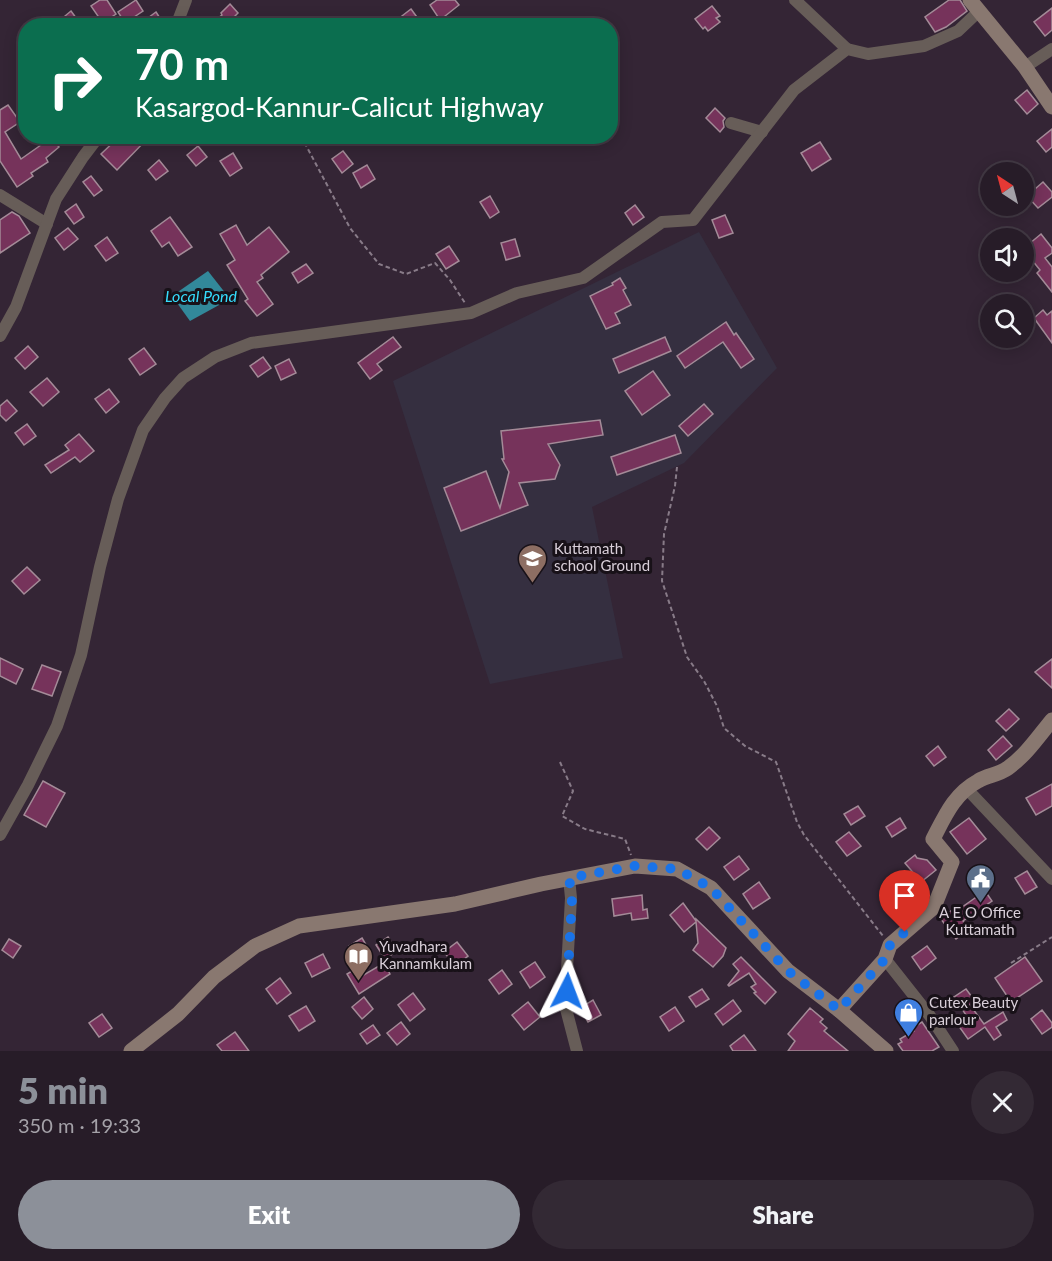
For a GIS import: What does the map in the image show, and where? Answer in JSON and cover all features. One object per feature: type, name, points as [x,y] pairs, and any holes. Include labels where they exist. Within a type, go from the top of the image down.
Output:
[{"type":"main road","points":[[974,6],[1024,67],[1052,107]]},
{"type":"main road","points":[[839,1010],[887,952],[934,907],[952,862],[933,839],[954,801],[966,788],[981,779],[1009,768],[1027,751],[1052,720]]},
{"type":"main road","points":[[131,1051],[178,1014],[214,977],[255,946],[299,926],[456,904],[569,878],[635,866],[677,869],[711,888],[788,971],[839,1010],[886,1051]]},
{"type":"street","points":[[179,18],[186,0]]},
{"type":"street","points":[[795,0],[847,49],[868,54],[924,46],[958,31],[974,6]]},
{"type":"street","points":[[0,835],[28,785],[60,716],[81,655],[100,567],[118,499],[143,430],[165,398],[183,378],[215,357],[251,343],[471,313],[517,293],[583,278],[662,222],[693,220],[794,90],[847,49]]},
{"type":"street","points":[[1024,67],[1052,49]]},
{"type":"street","points":[[730,123],[762,132]]},
{"type":"street","points":[[0,336],[16,307],[56,199],[93,144]]},
{"type":"street","points":[[0,195],[47,224]]},
{"type":"street","points":[[966,788],[1052,879]]},
{"type":"street","points":[[569,878],[572,898],[565,1005],[577,1051]]},
{"type":"street","points":[[887,952],[953,1051]]},
{"type":"path","points":[[305,144],[350,228],[379,264],[406,274],[435,263],[450,280],[471,313]]},
{"type":"path","points":[[677,467],[664,534],[662,581],[687,657],[713,698],[724,729],[745,746],[776,762],[797,822],[804,835],[887,952]]},
{"type":"path","points":[[560,762],[573,791],[562,816],[585,829],[625,839],[635,866]]},
{"type":"path","points":[[1011,963],[1052,937]]},
{"type":"shaded area","points":[[699,232],[777,368],[684,463],[592,507],[623,658],[490,684],[393,381]]},
{"type":"water","name":"Local Pond","points":[[208,271],[230,299],[190,321],[172,296]]},
{"type":"building","points":[[100,0],[107,0],[116,14],[110,18],[96,18],[98,16],[91,6]]},
{"type":"building","points":[[136,0],[143,11],[132,18],[122,18],[118,12]]},
{"type":"building","points":[[437,0],[455,0],[459,5],[443,18],[439,18],[430,5]]},
{"type":"building","points":[[949,0],[960,0],[967,11],[946,27],[935,32],[925,17]]},
{"type":"building","points":[[230,4],[238,13],[233,18],[218,18],[222,15],[221,13]]},
{"type":"building","points":[[712,6],[720,16],[716,18],[720,22],[708,31],[705,27],[703,29],[695,19]]},
{"type":"building","points":[[1052,8],[1052,30],[1045,36],[1034,22]]},
{"type":"building","points":[[411,9],[418,18],[399,18]]},
{"type":"building","points":[[71,11],[76,18],[63,18]]},
{"type":"building","points":[[156,12],[160,18],[148,18]]},
{"type":"building","points":[[1027,90],[1038,104],[1027,114],[1015,100]]},
{"type":"building","points":[[8,105],[18,119],[18,123],[5,132],[21,159],[42,144],[56,144],[59,147],[46,158],[48,162],[31,173],[33,176],[17,187],[0,161],[0,110]]},
{"type":"building","points":[[715,108],[725,118],[724,127],[720,132],[706,118]]},
{"type":"building","points":[[1052,129],[1052,147],[1046,152],[1037,141]]},
{"type":"building","points":[[820,142],[831,159],[812,171],[801,153]]},
{"type":"building","points":[[112,144],[142,144],[117,170],[101,154]]},
{"type":"building","points":[[198,146],[207,157],[196,166],[187,155]]},
{"type":"building","points":[[343,151],[353,164],[342,173],[332,159]]},
{"type":"building","points":[[233,153],[242,168],[230,176],[220,161]]},
{"type":"building","points":[[159,160],[168,171],[156,180],[148,170]]},
{"type":"building","points":[[367,165],[375,179],[361,188],[353,173]]},
{"type":"building","points":[[91,176],[102,190],[94,196],[83,182]]},
{"type":"building","points":[[1043,182],[1052,192],[1052,197],[1038,208],[1034,204],[1034,190]]},
{"type":"building","points":[[490,196],[499,212],[490,218],[480,202]]},
{"type":"building","points":[[76,204],[84,217],[74,224],[65,212]]},
{"type":"building","points":[[635,205],[644,217],[633,225],[625,213]]},
{"type":"building","points":[[12,212],[19,216],[30,233],[0,253],[0,220]]},
{"type":"building","points":[[725,215],[733,233],[719,238],[712,220]]},
{"type":"building","points":[[170,217],[192,247],[178,256],[169,242],[162,247],[151,231]]},
{"type":"building","points":[[236,225],[247,245],[269,227],[289,252],[261,275],[263,278],[257,282],[273,304],[257,316],[245,301],[248,299],[227,265],[235,260],[220,234]]},
{"type":"building","points":[[68,228],[78,239],[64,250],[55,238]]},
{"type":"building","points":[[1041,234],[1052,248],[1052,253],[1045,258],[1052,267],[1052,292],[1037,273],[1040,270],[1034,263],[1034,240]]},
{"type":"building","points":[[107,237],[118,253],[106,261],[95,246]]},
{"type":"building","points":[[515,239],[520,256],[506,260],[501,243]]},
{"type":"building","points":[[449,246],[459,261],[446,269],[436,254]]},
{"type":"building","points":[[306,264],[313,273],[298,283],[292,273]]},
{"type":"building","points":[[620,278],[631,305],[615,313],[620,323],[606,329],[590,296],[613,285],[612,283]]},
{"type":"building","points":[[1043,310],[1047,315],[1052,311],[1052,343],[1034,318]]},
{"type":"building","points":[[726,322],[754,359],[741,368],[723,342],[685,368],[677,356]]},
{"type":"building","points":[[393,337],[401,347],[377,364],[382,370],[370,379],[358,363]]},
{"type":"building","points":[[665,337],[671,351],[619,373],[613,359]]},
{"type":"building","points":[[28,346],[38,357],[25,369],[15,358]]},
{"type":"building","points":[[144,348],[156,364],[140,375],[129,359]]},
{"type":"building","points":[[263,357],[271,368],[258,377],[250,366]]},
{"type":"building","points":[[289,359],[296,373],[281,380],[275,366]]},
{"type":"building","points":[[653,371],[670,395],[642,415],[625,391]]},
{"type":"building","points":[[47,378],[59,392],[43,406],[30,392]]},
{"type":"building","points":[[109,389],[119,402],[106,413],[95,399]]},
{"type":"building","points":[[7,400],[17,411],[6,421],[0,415],[0,406]]},
{"type":"building","points":[[704,404],[713,414],[688,436],[679,426]]},
{"type":"building","points":[[600,420],[603,435],[548,444],[560,465],[555,479],[519,483],[528,505],[461,531],[444,488],[486,471],[500,508],[509,472],[502,459],[504,459],[501,431]]},
{"type":"building","points":[[27,424],[36,436],[24,445],[15,433]]},
{"type":"building","points":[[79,434],[94,451],[80,462],[75,457],[51,473],[45,465],[69,450],[65,445]]},
{"type":"building","points":[[675,435],[681,453],[617,475],[611,457]]},
{"type":"building","points":[[27,567],[40,580],[24,594],[12,581]]},
{"type":"building","points":[[0,658],[23,669],[16,684],[0,676]]},
{"type":"building","points":[[1052,659],[1052,688],[1035,672]]},
{"type":"building","points":[[42,665],[61,672],[52,696],[32,689]]},
{"type":"building","points":[[1009,709],[1019,719],[1006,731],[996,721]]},
{"type":"building","points":[[1003,736],[1012,746],[996,760],[988,750]]},
{"type":"building","points":[[938,746],[946,757],[934,766],[926,756]]},
{"type":"building","points":[[43,781],[65,793],[46,827],[24,815]]},
{"type":"building","points":[[1052,784],[1052,806],[1036,815],[1026,798]]},
{"type":"building","points":[[858,806],[865,816],[851,825],[844,814]]},
{"type":"building","points":[[900,818],[906,828],[892,837],[886,827]]},
{"type":"building","points":[[969,818],[986,839],[967,854],[950,832]]},
{"type":"building","points":[[709,827],[720,838],[707,850],[696,839]]},
{"type":"building","points":[[849,832],[861,846],[847,856],[836,842]]},
{"type":"building","points":[[915,855],[917,858],[927,860],[936,870],[921,882],[905,863]]},
{"type":"building","points":[[739,856],[749,869],[734,880],[724,867]]},
{"type":"building","points":[[1027,871],[1037,887],[1025,894],[1015,878]]},
{"type":"building","points":[[759,882],[770,898],[753,909],[743,894]]},
{"type":"building","points":[[985,891],[992,901],[963,921],[969,929],[956,939],[941,919],[953,909],[955,912]]},
{"type":"building","points":[[642,895],[643,910],[647,909],[648,918],[632,920],[631,913],[614,916],[612,899]]},
{"type":"building","points":[[683,903],[696,921],[696,919],[726,948],[723,956],[713,967],[693,950],[698,943],[696,922],[684,932],[670,915]]},
{"type":"building","points":[[388,937],[397,951],[385,959],[376,945]]},
{"type":"building","points":[[362,938],[369,950],[356,957],[349,946]]},
{"type":"building","points":[[9,939],[21,946],[13,958],[2,950]]},
{"type":"building","points":[[457,942],[468,956],[455,966],[444,952]]},
{"type":"building","points":[[927,946],[936,958],[921,970],[912,957]]},
{"type":"building","points":[[323,954],[330,968],[312,977],[305,963]]},
{"type":"building","points":[[741,957],[776,992],[765,1004],[754,993],[756,992],[751,987],[756,984],[749,973],[728,985],[739,971],[733,964]]},
{"type":"building","points":[[1025,957],[1042,981],[1011,1002],[995,978]]},
{"type":"building","points":[[535,962],[545,977],[530,988],[520,972]]},
{"type":"building","points":[[384,963],[390,974],[359,994],[347,974],[357,968],[362,976]]},
{"type":"building","points":[[502,970],[512,984],[499,994],[489,980]]},
{"type":"building","points":[[280,978],[291,993],[277,1004],[266,989]]},
{"type":"building","points":[[702,989],[709,999],[696,1007],[689,997]]},
{"type":"building","points":[[966,989],[975,1001],[970,1005],[984,1024],[1003,1012],[1007,1020],[996,1027],[1001,1035],[994,1040],[985,1027],[968,1039],[958,1025],[968,1018],[954,997]]},
{"type":"building","points":[[413,993],[425,1009],[410,1021],[398,1005]]},
{"type":"building","points":[[364,997],[373,1009],[362,1019],[352,1007]]},
{"type":"building","points":[[593,1000],[601,1015],[588,1022],[580,1008]]},
{"type":"building","points":[[733,1000],[741,1011],[723,1025],[715,1014]]},
{"type":"building","points":[[528,1002],[540,1017],[524,1030],[512,1015]]},
{"type":"building","points":[[306,1006],[315,1021],[299,1031],[289,1016]]},
{"type":"building","points":[[675,1007],[684,1021],[669,1031],[660,1017]]},
{"type":"building","points":[[810,1008],[823,1019],[820,1022],[827,1028],[824,1031],[848,1051],[788,1051],[795,1041],[788,1034]]},
{"type":"building","points":[[1042,1010],[1052,1023],[1052,1027],[1042,1034],[1031,1019]]},
{"type":"building","points":[[102,1014],[112,1028],[99,1037],[89,1023]]},
{"type":"building","points":[[401,1022],[410,1034],[397,1045],[387,1033]]},
{"type":"building","points":[[922,1022],[939,1047],[932,1051],[903,1051],[898,1044],[902,1042],[900,1039],[914,1031],[912,1028]]},
{"type":"building","points":[[373,1025],[380,1035],[367,1044],[360,1034]]},
{"type":"building","points":[[235,1032],[249,1051],[222,1051],[217,1045]]},
{"type":"building","points":[[744,1035],[756,1051],[733,1051],[730,1046]]},
{"type":"place","name":"Kuttamath school Ground","points":[[533,584]]},
{"type":"place","name":"A E O Office Kuttamath","points":[[980,904]]},
{"type":"place","name":"Yuvadhara Kannamkulam","points":[[358,982]]},
{"type":"place","name":"Cutex Beauty parlour","points":[[908,1038]]},
{"type":"route","points":[[567,991],[572,898],[569,878],[635,866],[677,869],[711,888],[788,971],[839,1010],[885,959],[890,945],[905,932]]}]
